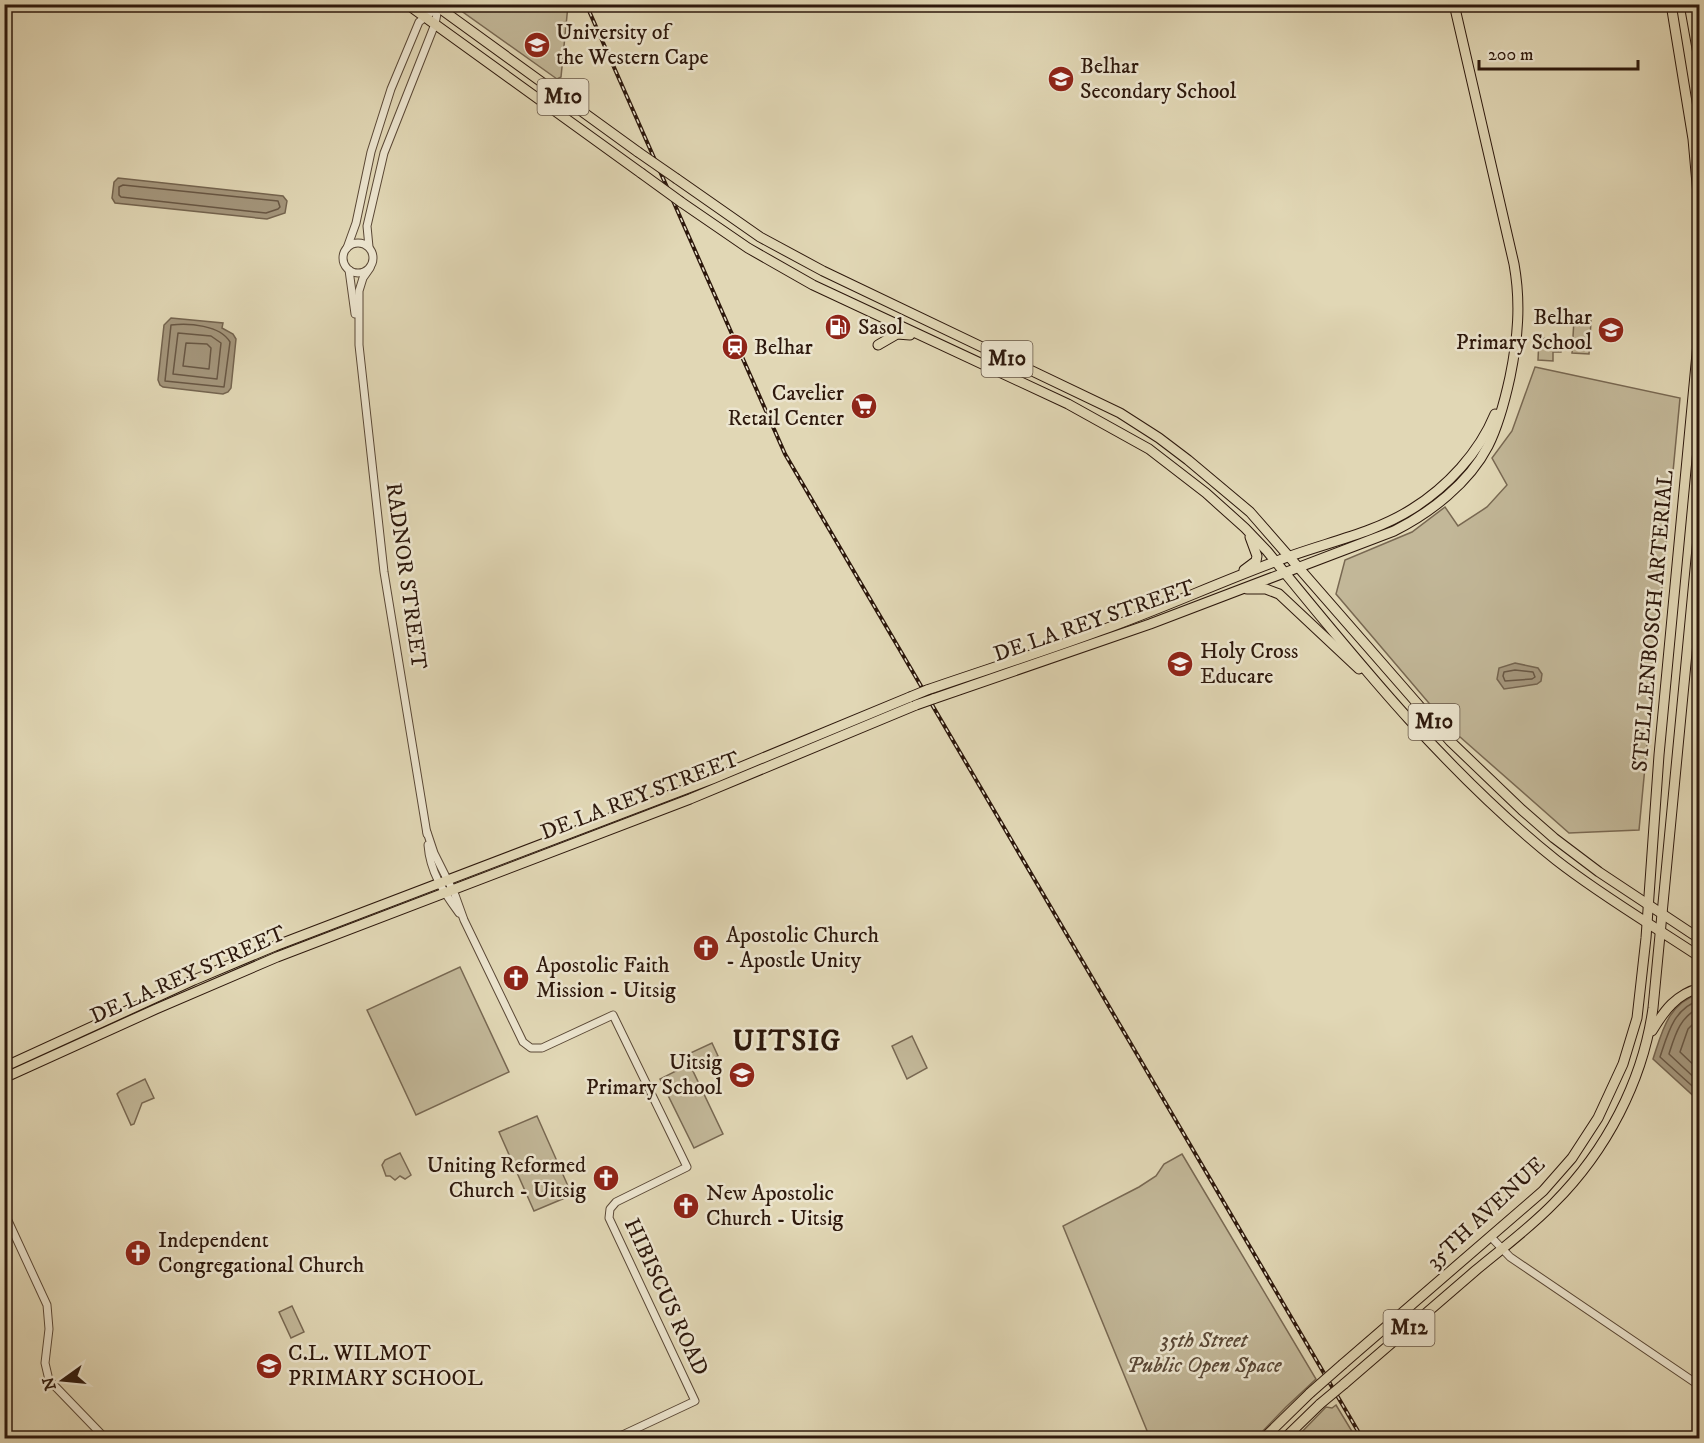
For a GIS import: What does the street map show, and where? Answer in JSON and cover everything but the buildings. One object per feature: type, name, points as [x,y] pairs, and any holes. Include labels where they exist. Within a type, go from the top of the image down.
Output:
[{"type":"main road","name":"M10","points":[[407,4],[681,202],[783,269],[846,302],[1122,432],[1179,470],[1245,528],[1284,571],[1390,699],[1474,786],[1527,835],[1593,888],[1700,957]]},
{"type":"main road","points":[[1454,4],[1518,288],[1518,332],[1509,379]]},
{"type":"main road","points":[[1671,4],[1693,139],[1700,217]]},
{"type":"main road","points":[[1689,4],[1700,65]]},
{"type":"main road","name":"M10","points":[[436,6],[760,237],[823,271],[1130,419],[1188,460],[1250,512],[1296,567],[1464,755],[1560,843],[1700,939]]},
{"type":"main road","name":"STELLENBOSCH ARTERIAL","points":[[1646,923],[1659,755],[1700,322]]},
{"type":"main road","points":[[878,345],[897,334],[922,338]]},
{"type":"main road","name":"DE LA REY STREET","points":[[913,701],[927,690],[1099,632],[1287,556],[1380,526],[1411,509],[1450,479],[1477,447],[1492,421],[1509,379]]},
{"type":"main road","name":"DE LA REY STREET","points":[[4,1078],[240,972],[445,886],[712,779],[913,701],[933,699],[1124,633],[1399,528],[1426,511],[1458,486],[1471,472],[1488,446],[1505,402],[1509,379]]},
{"type":"main road","name":"STELLENBOSCH ARTERIAL","points":[[1660,932],[1700,517]]},
{"type":"main road","points":[[1236,577],[1256,561],[1257,556],[1245,528]]},
{"type":"main road","points":[[1242,589],[1266,589],[1279,594],[1390,699]]},
{"type":"main road","name":"DE LA REY STREET","points":[[4,1067],[234,963],[445,886]]},
{"type":"main road","name":"35TH AVENUE","points":[[1264,1438],[1310,1393],[1534,1200],[1590,1133],[1623,1064],[1637,1018],[1646,923]]},
{"type":"main road","name":"35TH AVENUE","points":[[1285,1438],[1320,1404],[1558,1199],[1585,1168],[1601,1145],[1635,1078],[1648,1036],[1660,932]]},
{"type":"main road","points":[[1648,1036],[1660,1016],[1674,1000],[1700,988]]},
{"type":"street","points":[[436,6],[435,24],[384,153],[374,190],[367,226],[369,247],[374,258],[370,268],[360,273],[349,270],[343,260],[356,223],[371,152],[391,89],[419,22],[436,6]]},
{"type":"street","points":[[391,89],[406,95]]},
{"type":"street","points":[[347,248],[358,243],[369,247]]},
{"type":"street","name":"RADNOR STREET","points":[[358,325],[359,291],[370,268]]},
{"type":"street","name":"RADNOR STREET","points":[[349,270],[358,325],[384,572],[432,866],[464,920],[520,1037],[527,1046],[542,1048],[613,1015],[687,1167],[619,1201],[610,1209]]},
{"type":"street","name":"HIBISCUS ROAD","points":[[610,1209],[610,1224],[695,1401],[616,1438]]},
{"type":"street","points":[[4,1212],[47,1305],[49,1329],[45,1359],[46,1371],[54,1387],[105,1438]]},
{"type":"street","points":[[1491,1237],[1530,1271],[1700,1386]]},
{"type":"green space","name":"University of the Western Cape","points":[[453,5],[568,5],[561,77],[557,79]]},
{"type":"green space","points":[[1574,320],[1591,321],[1589,354],[1572,353]]},
{"type":"green space","points":[[1539,338],[1562,340],[1561,352],[1553,352],[1553,361],[1538,360]]},
{"type":"green space","points":[[1535,367],[1680,398],[1639,830],[1569,833],[1451,729],[1336,594],[1345,560],[1412,532],[1445,507],[1458,526],[1487,507],[1507,485],[1492,458],[1512,431]]},
{"type":"green space","points":[[460,967],[509,1072],[416,1115],[367,1010]]},
{"type":"green space","points":[[912,1036],[927,1068],[907,1079],[892,1046]]},
{"type":"green space","points":[[712,1043],[718,1056],[692,1069],[723,1134],[694,1148],[660,1079],[690,1064],[686,1055]]},
{"type":"green space","points":[[145,1079],[154,1098],[142,1103],[134,1124],[131,1125],[117,1094]]},
{"type":"green space","points":[[537,1116],[572,1195],[534,1211],[499,1132]]},
{"type":"green space","points":[[400,1153],[411,1175],[405,1179],[400,1176],[395,1180],[386,1176],[382,1165],[385,1160]]},
{"type":"green space","name":"35th Street Public Open Space","points":[[1182,1154],[1316,1379],[1256,1438],[1150,1438],[1063,1226],[1139,1187],[1156,1176],[1164,1164]]},
{"type":"green space","points":[[292,1306],[304,1332],[291,1338],[279,1312]]},
{"type":"green space","points":[[1336,1405],[1356,1438],[1296,1438],[1326,1407],[1332,1408]]},
{"type":"water","points":[[118,178],[283,196],[287,201],[285,213],[267,219],[115,203],[112,198],[114,182]]},
{"type":"water","points":[[171,318],[223,323],[222,328],[233,334],[236,339],[231,388],[228,392],[223,394],[160,385],[158,380],[164,325]]},
{"type":"water","points":[[1515,663],[1538,668],[1542,674],[1541,681],[1537,684],[1504,689],[1497,679],[1499,668]]},
{"type":"water","points":[[1700,994],[1699,1101],[1653,1059],[1663,1029],[1673,1011],[1688,998]]},
{"type":"railway","points":[[586,4],[785,454],[1362,1438]]},
{"type":"place","name":"University of the Western Cape","points":[[537,45]]},
{"type":"place","name":"Belhar Secondary School","points":[[1061,79]]},
{"type":"place","name":"Sasol","points":[[838,327]]},
{"type":"place","name":"Belhar Primary School","points":[[1611,330]]},
{"type":"place","name":"Belhar","points":[[735,347]]},
{"type":"place","name":"Cavelier Retail Center","points":[[864,406]]},
{"type":"place","name":"Holy Cross Educare","points":[[1180,664]]},
{"type":"place","name":"Apostolic Church - Apostle Unity","points":[[706,948]]},
{"type":"place","name":"Apostolic Faith Mission - Uitsig","points":[[516,978]]},
{"type":"place","name":"Uitsig Primary School","points":[[742,1075]]},
{"type":"place","name":"Uniting Reformed Church - Uitsig","points":[[606,1178]]},
{"type":"place","name":"New Apostolic Church - Uitsig","points":[[686,1206]]},
{"type":"place","name":"Independent Congregational Church","points":[[138,1253]]},
{"type":"place","name":"C.L. WILMOT PRIMARY SCHOOL","points":[[269,1366]]},
{"type":"district","name":"UITSIG","points":[[787,1041]]}]
